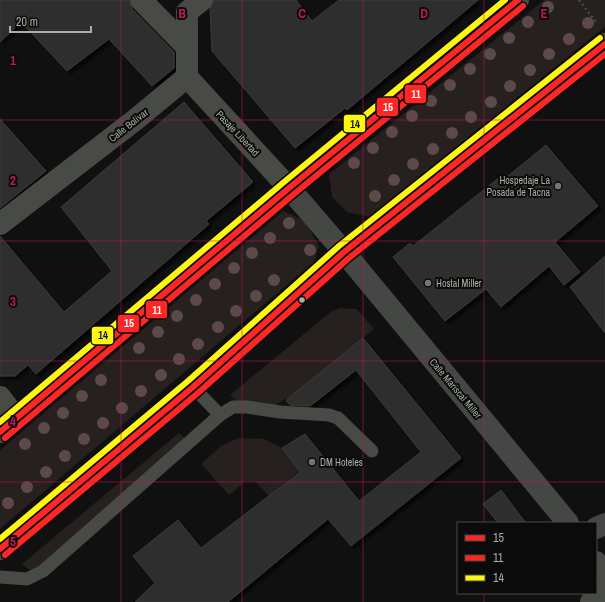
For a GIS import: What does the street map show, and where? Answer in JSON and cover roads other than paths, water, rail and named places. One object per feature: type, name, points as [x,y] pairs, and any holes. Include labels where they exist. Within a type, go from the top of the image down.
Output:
[{"type":"main road","points":[[8,425],[289,188],[518,0]]},
{"type":"main road","points":[[0,549],[193,386],[344,252],[605,44]]},
{"type":"street","points":[[141,0],[187,47]]},
{"type":"street","points":[[187,77],[187,12],[202,0]]},
{"type":"street","name":"Pasaje Libertad","points":[[187,77],[289,188]]},
{"type":"street","name":"Calle Bolívar","points":[[0,224],[135,120],[187,77]]},
{"type":"street","name":"Calle Mariscal Miller","points":[[289,188],[344,252],[567,522]]},
{"type":"street","points":[[0,397],[8,425]]},
{"type":"street","points":[[597,563],[605,575]]},
{"type":"street","points":[[591,602],[605,588]]},
{"type":"lane","points":[[193,386],[220,415]]},
{"type":"lane","points":[[0,577],[27,579],[44,571],[220,415],[233,407],[329,415],[338,418],[372,451]]},
{"type":"place","name":"Hospedaje La Posada de Tacna","points":[[558,186]]},
{"type":"place","name":"Hostal Miller","points":[[428,283]]},
{"type":"place","name":"DM Hoteles","points":[[312,462]]}]
